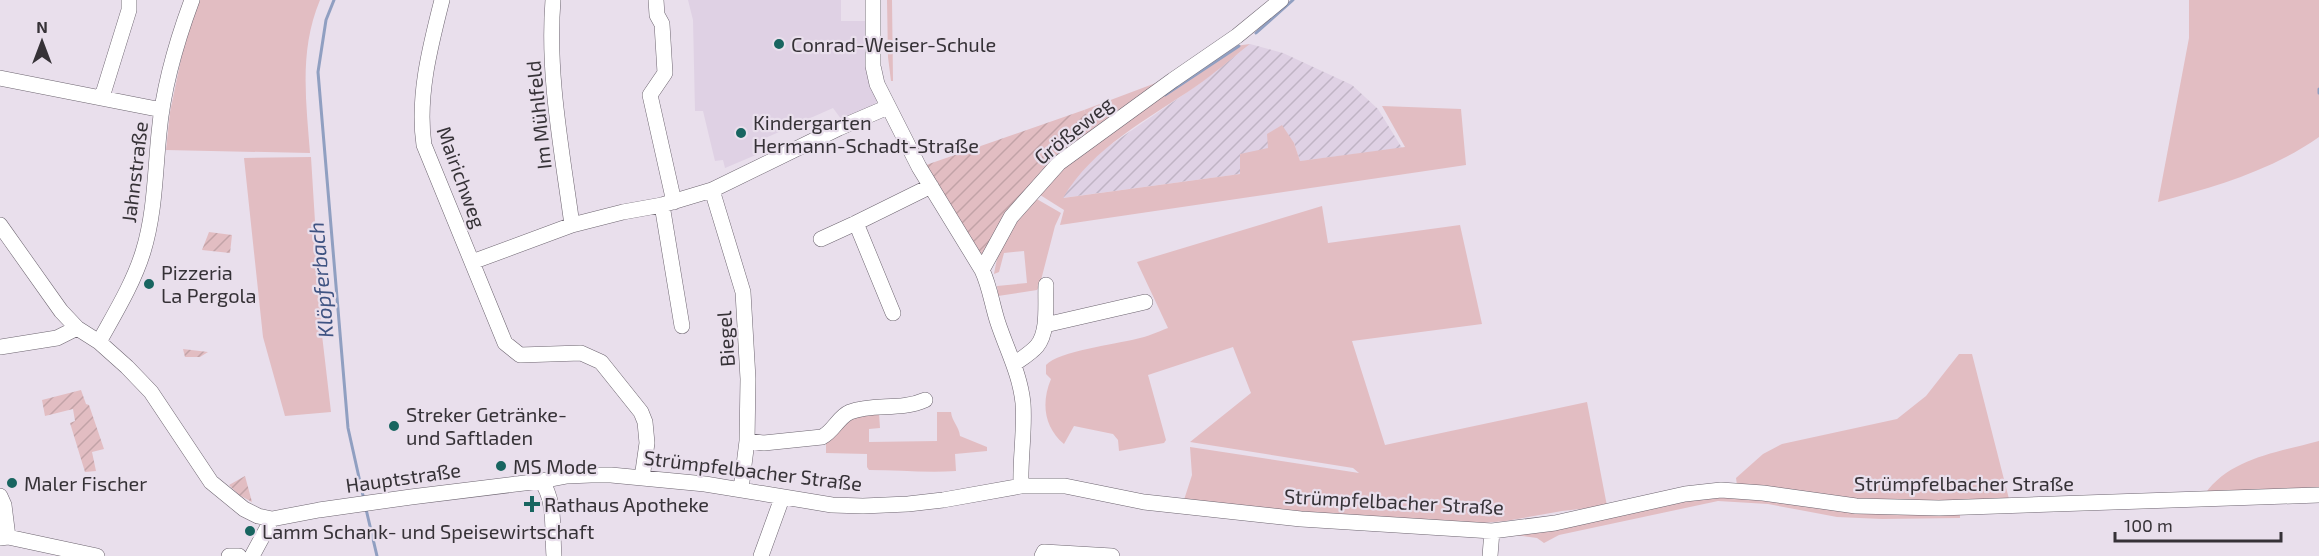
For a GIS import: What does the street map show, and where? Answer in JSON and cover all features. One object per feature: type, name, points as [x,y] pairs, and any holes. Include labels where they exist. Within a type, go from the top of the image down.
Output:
[{"type":"street","points":[[102,97],[129,10],[129,0]]},
{"type":"street","name":"Jahnstraße","points":[[99,342],[143,251],[152,205],[162,110],[178,37],[192,0]]},
{"type":"street","name":"Mairichweg","points":[[442,0],[429,53],[420,124],[424,145],[505,343],[520,355],[581,353],[600,362],[641,412],[645,422],[646,443],[642,478]]},
{"type":"street","name":"Im Mühlfeld","points":[[553,0],[551,27],[554,85],[572,225]]},
{"type":"street","points":[[656,0],[657,15],[662,24],[665,73],[650,95],[668,204],[682,326]]},
{"type":"street","points":[[873,0],[873,66],[877,84],[910,152],[982,270],[997,322],[1020,383],[1023,403],[1021,486]]},
{"type":"street","name":"Größeweg","points":[[982,270],[1011,217],[1059,163],[1238,36],[1281,0]]},
{"type":"street","points":[[0,78],[162,110]]},
{"type":"street","points":[[472,262],[572,225],[623,212],[668,204],[712,190],[839,128],[888,107]]},
{"type":"street","points":[[821,239],[931,186]]},
{"type":"street","name":"Biegel","points":[[712,190],[743,292],[748,379],[747,441],[741,489]]},
{"type":"street","points":[[856,223],[893,313]]},
{"type":"street","points":[[0,225],[61,311],[77,328],[99,342],[127,367],[151,392],[211,482],[244,509],[258,516],[272,519],[256,553]]},
{"type":"street","points":[[1014,364],[1036,346],[1044,325],[1046,285]]},
{"type":"street","points":[[1044,325],[1145,302]]},
{"type":"street","points":[[0,347],[57,338],[77,328]]},
{"type":"street","points":[[747,441],[764,443],[822,437],[829,434],[839,419],[848,413],[862,409],[911,406],[925,400]]},
{"type":"street","name":"Strümpfelbacher Straße","points":[[541,481],[567,476],[591,475],[642,478],[741,489],[832,505],[908,504],[1021,486],[1065,486],[1144,501],[1301,519],[1492,531],[1565,522],[1685,494],[1721,490],[1763,493],[1856,506],[1939,508],[2319,495]]},
{"type":"street","points":[[541,481],[547,490],[549,500],[554,556]]},
{"type":"street","name":"Hauptstraße","points":[[272,519],[366,503],[541,481]]},
{"type":"street","points":[[0,496],[4,505],[4,538],[97,556]]},
{"type":"street","points":[[761,556],[782,498]]},
{"type":"street","points":[[1490,556],[1492,531]]},
{"type":"street","points":[[1042,556],[1044,552],[1112,556]]},
{"type":"street","points":[[229,556],[239,556]]},
{"type":"shaded area","points":[[197,0],[320,0],[313,19],[307,56],[306,94],[310,153],[166,150],[170,112],[190,16]]},
{"type":"shaded area","name":"Conrad-Weiser-Schule","points":[[688,0],[841,0],[841,21],[865,21],[866,68],[877,101],[870,112],[844,123],[833,108],[761,140],[758,154],[725,168],[723,160],[715,161],[703,111],[695,111],[693,20]]},
{"type":"shaded area","points":[[887,0],[892,0],[893,81],[891,81],[888,57]]},
{"type":"shaded area","points":[[2189,0],[2319,0],[2319,137],[2262,169],[2221,184],[2158,202],[2189,38]]},
{"type":"shaded area","points":[[1250,44],[1283,53],[1352,85],[1378,109],[1402,148],[1300,161],[1294,143],[1268,148],[1240,174],[1062,198],[1083,168],[1106,148],[1199,84]]},
{"type":"shaded area","points":[[1250,44],[1202,82],[1140,123],[1106,149],[1075,180],[1063,198],[1240,174],[1240,154],[1268,148],[1267,134],[1282,125],[1294,143],[1300,161],[1405,147],[1382,106],[1461,109],[1466,165],[1060,225],[1064,210],[1037,193],[1062,165],[1235,46]]},
{"type":"shaded area","points":[[1169,78],[1095,134],[1084,110]]},
{"type":"shaded area","points":[[1084,110],[1095,134],[982,254],[978,254],[926,165]]},
{"type":"shaded area","points":[[311,157],[322,335],[331,412],[285,416],[263,337],[244,158]]},
{"type":"shaded area","points":[[1035,198],[1061,213],[1055,226],[1040,284],[1037,290],[998,296],[997,286],[1027,283],[1024,251],[1004,253],[999,272],[994,274],[1003,240],[1019,216]]},
{"type":"shaded area","points":[[1322,206],[1328,243],[1460,225],[1482,324],[1352,341],[1385,445],[1587,402],[1607,506],[1506,521],[1457,525],[1183,503],[1192,475],[1190,447],[1359,473],[1353,468],[1190,442],[1251,393],[1233,347],[1148,375],[1166,440],[1164,443],[1119,451],[1118,440],[1113,434],[1074,426],[1064,444],[1057,437],[1046,414],[1046,397],[1051,379],[1046,374],[1046,365],[1075,352],[1140,338],[1168,328],[1137,262]]},
{"type":"shaded area","points":[[209,232],[232,235],[230,253],[202,250]]},
{"type":"shaded area","points":[[183,349],[208,352],[200,357],[185,357]]},
{"type":"shaded area","points":[[1959,354],[1972,354],[2009,499],[1857,502],[1737,485],[1736,478],[1763,454],[1782,444],[1897,419],[1926,396]]},
{"type":"shaded area","points":[[81,390],[86,404],[89,405],[104,449],[92,452],[96,471],[85,472],[70,423],[75,421],[73,409],[45,416],[42,400]]},
{"type":"shaded area","points":[[937,412],[951,412],[960,436],[987,447],[987,451],[955,454],[956,471],[934,472],[869,470],[867,454],[826,453],[826,439],[853,415],[879,413],[880,428],[869,429],[869,442],[937,441]]},
{"type":"shaded area","points":[[2319,441],[2319,491],[2282,489],[2205,494],[2215,482],[2242,464],[2272,453]]},
{"type":"shaded area","points":[[245,476],[252,502],[239,495],[229,485]]},
{"type":"shaded area","points":[[1709,496],[1960,511],[1960,518],[1837,517],[1768,504],[1718,501],[1559,535],[1544,543],[1537,538],[1514,535]]},
{"type":"waterway","name":"Klöpferbach","points":[[334,0],[326,20],[318,72],[348,428],[364,500]]},
{"type":"waterway","points":[[1256,33],[1293,0]]},
{"type":"waterway","points":[[1165,95],[1239,46]]},
{"type":"waterway","name":"Klöpferbach","points":[[366,509],[377,556]]},
{"type":"place","name":"Conrad-Weiser-Schule","points":[[779,44]]},
{"type":"place","name":"Kindergarten Hermann-Schadt-Straße","points":[[741,133]]},
{"type":"place","name":"Pizzeria La Pergola","points":[[149,284]]},
{"type":"place","name":"Streker Getränke- und Saftladen","points":[[394,426]]},
{"type":"place","name":"MS Mode","points":[[501,466]]},
{"type":"place","name":"Maler Fischer","points":[[12,483]]},
{"type":"place","name":"Rathaus Apotheke","points":[[532,504]]},
{"type":"place","name":"Lamm Schank- und Speisewirtschaft","points":[[250,531]]}]
